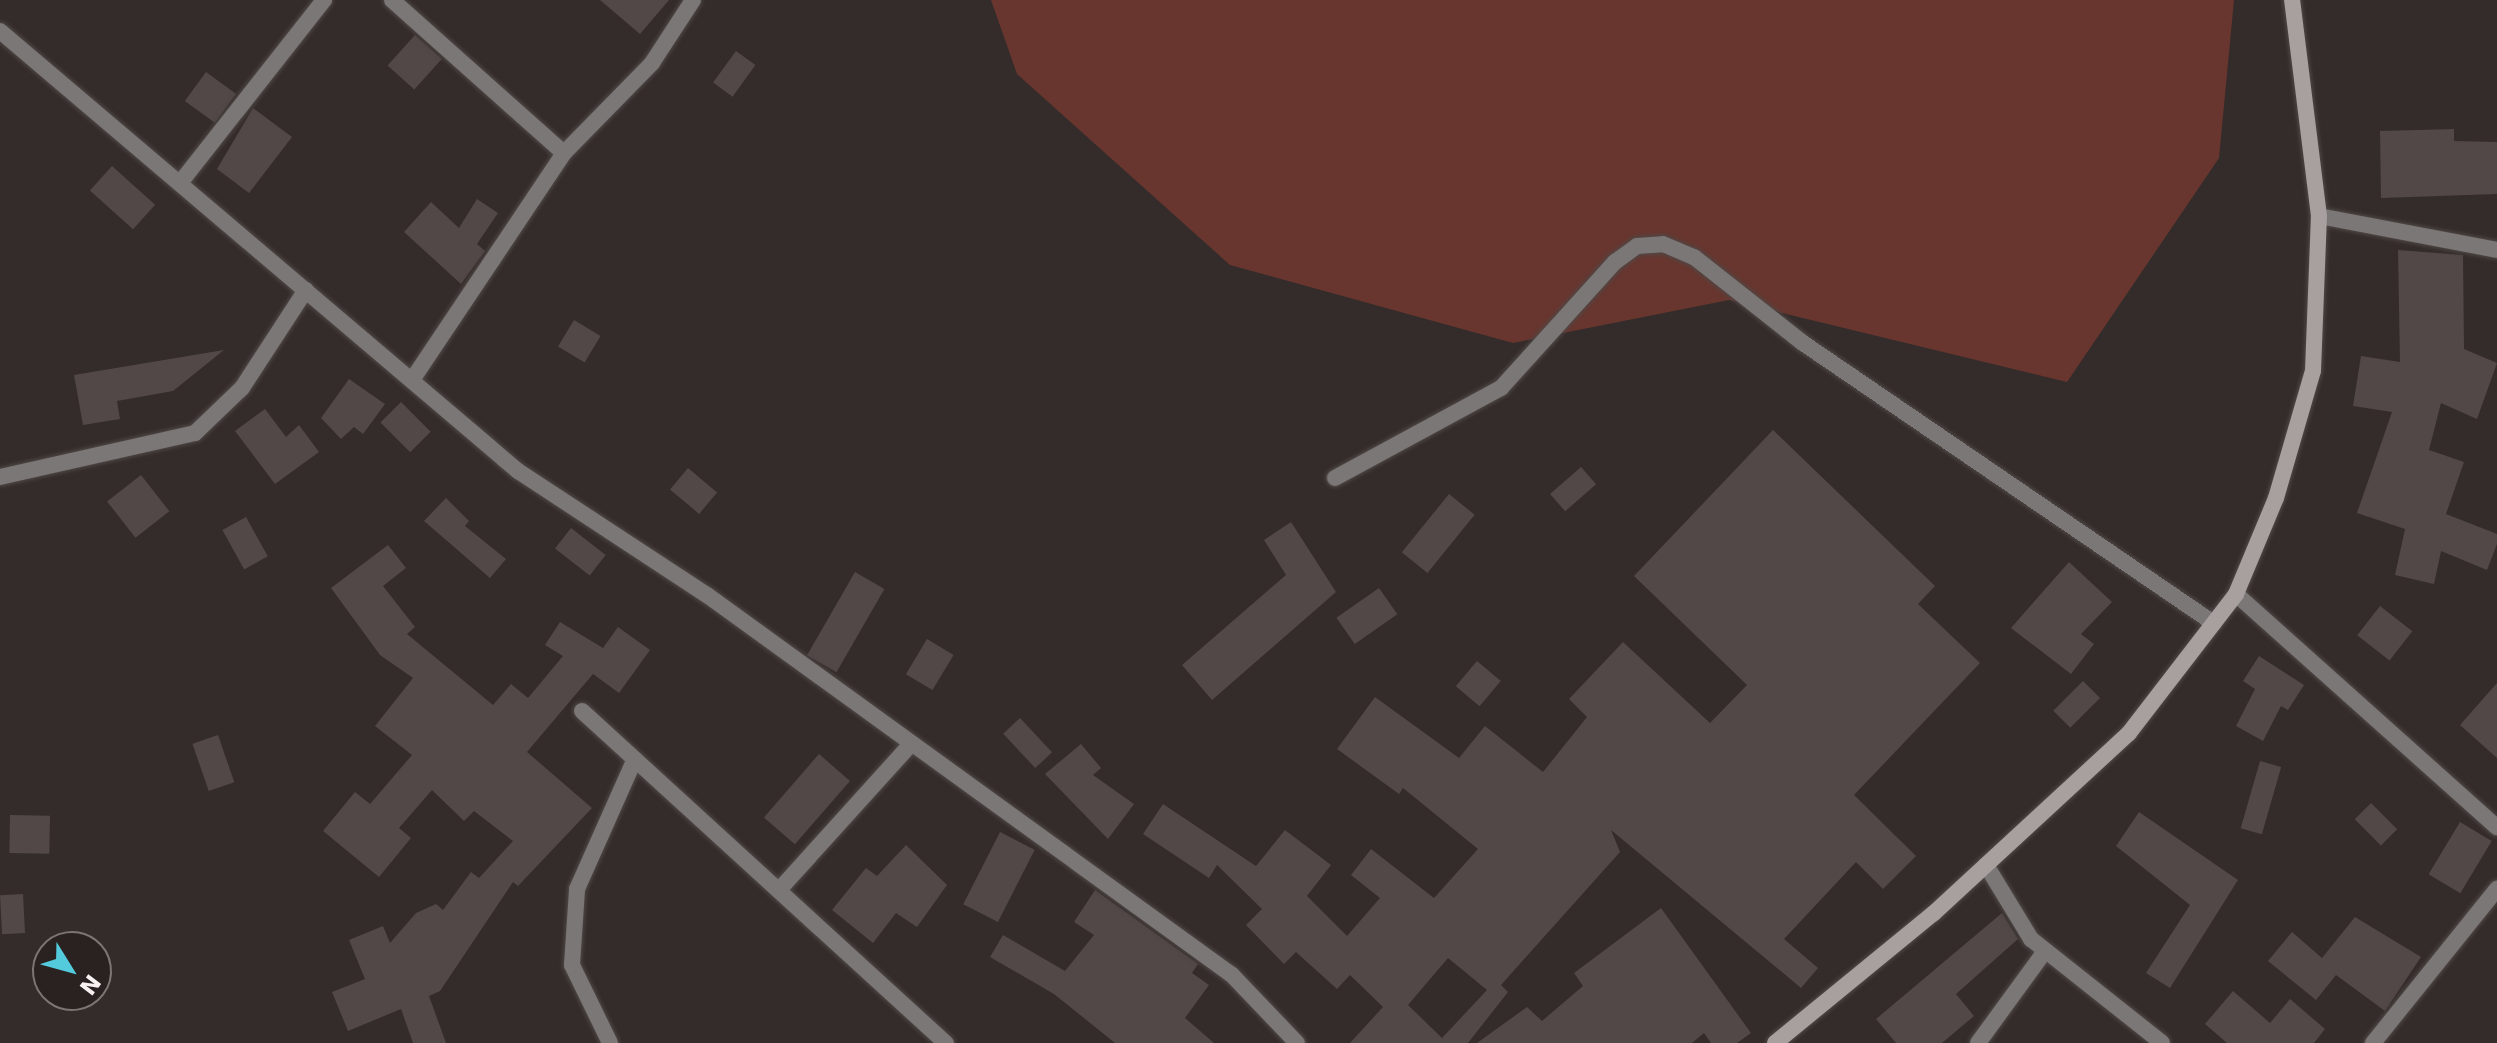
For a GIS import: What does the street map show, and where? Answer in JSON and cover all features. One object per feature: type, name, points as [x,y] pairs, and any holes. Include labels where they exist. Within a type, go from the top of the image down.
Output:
[{"type":"main road","points":[[1775,1043],[1986,865],[2129,733],[2236,594],[2276,498],[2313,371],[2319,216],[2292,0]]},
{"type":"street","points":[[180,183],[324,0]]},
{"type":"street","points":[[392,0],[564,153]]},
{"type":"street","points":[[412,380],[564,153],[652,63],[693,0]]},
{"type":"street","points":[[0,31],[518,471],[695,587],[909,746],[1232,975],[1297,1043]]},
{"type":"street","points":[[2319,216],[2497,250]]},
{"type":"street","points":[[1335,478],[1501,388],[1615,262],[1637,246],[1663,244],[1694,257],[1803,343],[2214,623]]},
{"type":"street","points":[[0,477],[195,433],[242,388],[306,290]]},
{"type":"street","points":[[2236,594],[2497,827]]},
{"type":"street","points":[[582,711],[946,1043]]},
{"type":"street","points":[[779,890],[909,746]]},
{"type":"street","points":[[610,1043],[572,965],[577,889],[635,759]]},
{"type":"street","points":[[1986,865],[2045,951],[2162,1043]]},
{"type":"street","points":[[2373,1043],[2497,889]]},
{"type":"street","points":[[1978,1043],[2045,951]]},
{"type":"shaded area","points":[[991,0],[2234,0],[2219,158],[2067,382],[1729,300],[1513,343],[1230,265],[1017,74]]},
{"type":"building","points":[[600,0],[669,0],[640,34]]},
{"type":"building","points":[[415,35],[442,59],[414,90],[388,65]]},
{"type":"building","points":[[736,51],[755,65],[732,97],[713,83]]},
{"type":"building","points":[[206,72],[236,94],[215,123],[185,101]]},
{"type":"building","points":[[253,108],[292,137],[249,193],[217,169]]},
{"type":"building","points":[[2454,129],[2454,141],[2497,142],[2497,194],[2381,198],[2380,131]]},
{"type":"building","points":[[112,166],[155,205],[133,229],[90,191]]},
{"type":"building","points":[[477,199],[498,213],[477,244],[485,251],[461,284],[404,232],[431,202],[459,228]]},
{"type":"building","points":[[2398,250],[2463,255],[2464,349],[2497,363],[2477,419],[2441,403],[2429,450],[2464,462],[2446,514],[2497,534],[2497,544],[2487,570],[2441,551],[2434,584],[2395,575],[2405,529],[2357,513],[2392,412],[2353,406],[2361,356],[2400,362]]},
{"type":"building","points":[[574,320],[601,336],[585,363],[558,347]]},
{"type":"building","points":[[224,350],[173,391],[117,401],[120,419],[83,425],[74,375]]},
{"type":"building","points":[[349,379],[385,404],[363,434],[354,427],[341,439],[321,418]]},
{"type":"building","points":[[401,402],[431,432],[410,452],[380,423]]},
{"type":"building","points":[[265,409],[286,437],[299,425],[319,452],[275,484],[235,431]]},
{"type":"building","points":[[1773,430],[1935,586],[1918,604],[1980,663],[1854,795],[1916,856],[1883,889],[1856,862],[1784,939],[1818,968],[1801,988],[1611,830],[1620,852],[1501,985],[1508,992],[1468,1043],[1350,1043],[1383,1007],[1350,975],[1337,989],[1296,952],[1284,964],[1246,925],[1262,909],[1217,865],[1209,878],[1143,834],[1163,804],[1256,866],[1285,830],[1331,865],[1307,896],[1347,936],[1380,898],[1351,875],[1371,849],[1434,898],[1478,849],[1403,788],[1399,794],[1337,749],[1375,697],[1459,758],[1485,726],[1543,772],[1587,717],[1569,699],[1623,642],[1710,723],[1747,685],[1634,576]],"holes":[[[1448,958],[1487,990],[1442,1038],[1408,1005]]]},
{"type":"building","points":[[1581,467],[1596,484],[1565,511],[1550,494]]},
{"type":"building","points":[[688,468],[717,492],[699,514],[670,489]]},
{"type":"building","points":[[141,475],[169,511],[135,538],[107,501]]},
{"type":"building","points":[[1449,494],[1475,515],[1427,573],[1402,552]]},
{"type":"building","points":[[446,498],[469,521],[465,526],[506,559],[490,578],[424,521]]},
{"type":"building","points":[[246,517],[268,556],[244,569],[222,530]]},
{"type":"building","points":[[1291,522],[1336,592],[1212,700],[1182,665],[1286,575],[1264,540]]},
{"type":"building","points":[[571,528],[606,555],[590,576],[555,548]]},
{"type":"building","points":[[388,545],[406,568],[383,586],[415,627],[407,634],[493,705],[511,684],[528,698],[563,656],[545,645],[560,622],[603,648],[618,627],[650,650],[619,693],[593,674],[527,752],[592,808],[518,886],[513,882],[440,991],[429,996],[446,1043],[413,1043],[401,1009],[348,1031],[332,992],[365,979],[349,940],[383,926],[390,943],[416,913],[436,904],[443,910],[471,872],[479,878],[513,841],[474,811],[464,821],[432,790],[399,828],[411,838],[379,877],[323,831],[355,792],[370,804],[412,755],[375,726],[413,678],[380,655],[331,588]]},
{"type":"building","points":[[2069,562],[2112,602],[2081,634],[2094,644],[2071,674],[2011,628]]},
{"type":"building","points":[[855,572],[884,589],[836,672],[807,655]]},
{"type":"building","points":[[1379,588],[1397,614],[1355,644],[1336,618]]},
{"type":"building","points":[[2380,606],[2412,631],[2390,660],[2357,635]]},
{"type":"building","points":[[927,639],[954,655],[932,690],[906,674]]},
{"type":"building","points":[[2259,656],[2304,685],[2288,710],[2281,706],[2263,741],[2236,726],[2255,689],[2243,681]]},
{"type":"building","points":[[1477,661],[1501,681],[1480,706],[1456,686]]},
{"type":"building","points":[[2083,681],[2100,698],[2070,728],[2053,711]]},
{"type":"building","points":[[2497,683],[2497,758],[2460,725]]},
{"type":"building","points":[[1020,718],[1052,752],[1035,768],[1003,734]]},
{"type":"building","points":[[218,735],[234,782],[209,791],[192,744]]},
{"type":"building","points":[[1081,744],[1101,768],[1093,775],[1134,804],[1108,839],[1045,774]]},
{"type":"building","points":[[819,754],[850,781],[795,844],[764,817]]},
{"type":"building","points":[[2260,761],[2281,767],[2262,834],[2241,828]]},
{"type":"building","points":[[2371,803],[2397,829],[2381,845],[2355,819]]},
{"type":"building","points":[[2139,812],[2238,880],[2170,988],[2146,973],[2190,905],[2116,846]]},
{"type":"building","points":[[10,815],[50,816],[49,854],[9,853]]},
{"type":"building","points":[[2460,822],[2492,841],[2460,893],[2429,874]]},
{"type":"building","points":[[1000,832],[1035,850],[998,922],[963,904]]},
{"type":"building","points":[[906,845],[947,885],[917,927],[896,913],[873,943],[832,910],[866,868],[877,876]]},
{"type":"building","points":[[1095,890],[1198,964],[1192,973],[1209,985],[1185,1018],[1214,1043],[1115,1043],[1054,994],[990,957],[1003,935],[1065,971],[1094,935],[1074,922]]},
{"type":"building","points":[[23,894],[25,933],[2,934],[0,895]]},
{"type":"building","points":[[1661,908],[1751,1033],[1737,1043],[1711,1043],[1704,1033],[1692,1043],[1477,1043],[1527,1007],[1542,1021],[1583,986],[1574,973]]},
{"type":"building","points":[[2002,913],[2018,939],[1956,994],[1974,1016],[1942,1043],[1896,1043],[1876,1019]]},
{"type":"building","points":[[2355,917],[2421,957],[2385,1011],[2336,975],[2316,1000],[2268,961],[2292,932],[2322,958]]},
{"type":"building","points":[[2233,991],[2270,1023],[2290,999],[2325,1029],[2314,1043],[2227,1043],[2205,1024]]}]
